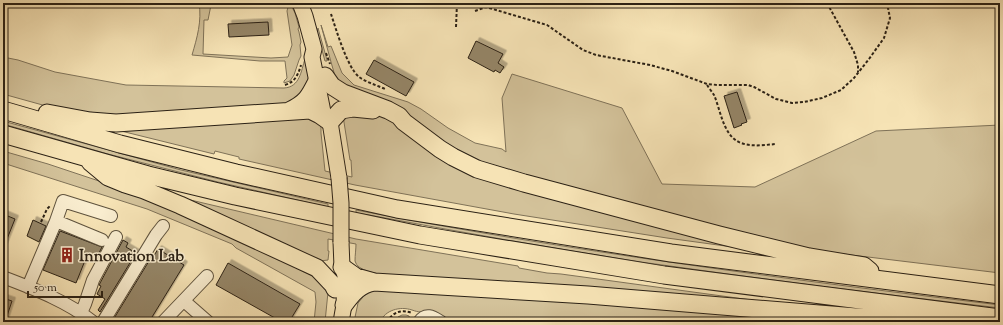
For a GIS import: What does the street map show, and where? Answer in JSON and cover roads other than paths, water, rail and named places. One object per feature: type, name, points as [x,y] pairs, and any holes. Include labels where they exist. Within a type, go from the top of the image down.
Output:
[{"type":"highway","points":[[289,111],[304,103],[321,78],[343,94],[388,110],[399,116],[404,122]]},
{"type":"highway","points":[[3,109],[61,115],[90,121],[116,123],[310,110],[330,122],[341,110],[353,108],[374,110],[404,122],[453,157],[487,172],[719,235],[809,257],[864,266],[882,280]]},
{"type":"highway","points":[[3,109],[120,144],[221,170],[397,209],[671,253],[1000,295]]},
{"type":"highway","points":[[3,134],[148,175],[235,196],[420,235],[664,275],[986,319]]},
{"type":"highway","points":[[86,158],[108,177],[180,205],[317,268],[333,285],[335,290]]},
{"type":"highway","points":[[317,268],[334,267],[342,264],[356,277],[374,282],[588,295],[917,322]]},
{"type":"highway","points":[[344,305],[356,291],[368,283],[374,282]]},
{"type":"main road","points":[[300,3],[314,48],[320,55],[321,78],[333,112],[330,122],[339,174],[342,264],[345,275],[342,322]]},
{"type":"main road","points":[[332,322],[337,273],[342,264]]},
{"type":"street","points":[[28,287],[63,201],[111,216]]},
{"type":"street","points":[[56,221],[102,240]]},
{"type":"street","points":[[103,322],[163,226]]},
{"type":"street","points":[[81,313],[93,280],[116,237]]},
{"type":"street","points":[[164,322],[207,276]]},
{"type":"street","points":[[3,277],[69,306],[93,322]]},
{"type":"street","points":[[184,301],[208,322]]},
{"type":"street","points":[[421,320],[426,316],[432,316],[441,322]]},
{"type":"place","name":"Innovation Lab","points":[[67,255]]}]
